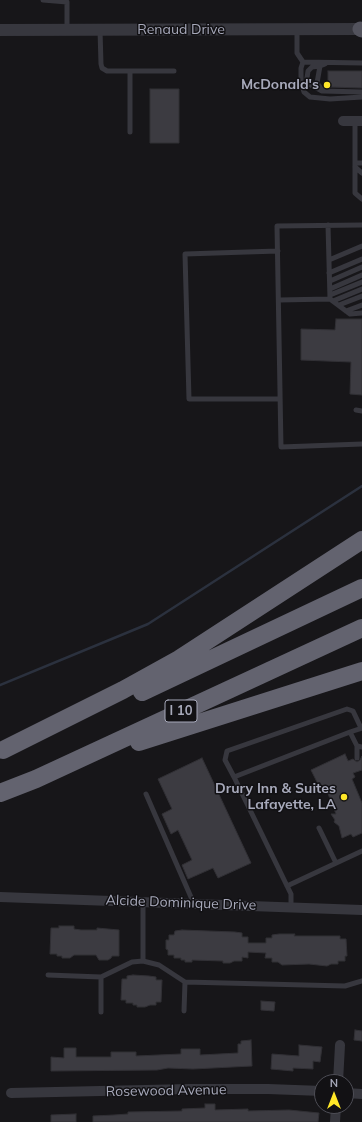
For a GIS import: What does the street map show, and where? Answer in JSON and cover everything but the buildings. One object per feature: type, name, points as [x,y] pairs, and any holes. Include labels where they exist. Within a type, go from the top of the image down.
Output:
[{"type":"highway","points":[[2,751],[123,690],[179,659],[362,540]]},
{"type":"highway","name":"I 10","points":[[2,751],[49,733],[138,694],[362,588]]},
{"type":"highway","name":"I 10","points":[[0,793],[36,779],[362,628]]},
{"type":"highway","points":[[36,779],[218,715],[362,671]]},
{"type":"street","name":"Renaud Drive","points":[[0,30],[361,29]]},
{"type":"street","points":[[343,121],[359,121]]},
{"type":"street","name":"Alcide Dominique Drive","points":[[0,897],[362,910]]},
{"type":"street","points":[[338,1074],[340,1045]]},
{"type":"street","name":"Rosewood Avenue","points":[[11,1094],[198,1089],[314,1091]]},
{"type":"lane","points":[[43,0],[67,2],[67,30]]},
{"type":"lane","points":[[100,30],[102,68],[107,71],[174,71]]},
{"type":"lane","points":[[297,30],[298,53],[303,62],[301,68],[301,82],[306,95],[330,99],[362,97]]},
{"type":"lane","points":[[303,62],[362,63]]},
{"type":"lane","points":[[327,62],[320,66],[312,67],[308,71],[307,78],[309,84],[323,91],[362,92]]},
{"type":"lane","points":[[320,66],[317,84],[323,91]]},
{"type":"lane","points":[[130,71],[130,132]]},
{"type":"lane","points":[[359,121],[355,137],[355,193],[362,199]]},
{"type":"lane","points":[[355,137],[362,137]]},
{"type":"lane","points":[[355,165],[362,163]]},
{"type":"lane","points":[[355,165],[362,173]]},
{"type":"lane","points":[[328,225],[331,298],[350,314],[361,313]]},
{"type":"lane","points":[[362,225],[277,226],[281,447],[362,444]]},
{"type":"lane","points":[[329,260],[362,246]]},
{"type":"lane","points":[[278,251],[185,254],[189,399],[280,399]]},
{"type":"lane","points":[[330,273],[362,259]]},
{"type":"lane","points":[[330,281],[362,267]]},
{"type":"lane","points":[[330,289],[362,275]]},
{"type":"lane","points":[[331,298],[362,282]]},
{"type":"lane","points":[[279,300],[331,298],[362,289]]},
{"type":"lane","points":[[339,305],[362,296]]},
{"type":"lane","points":[[346,311],[362,305]]},
{"type":"lane","points":[[234,776],[361,728],[353,712],[347,709],[227,751],[225,760],[291,894],[291,907]]},
{"type":"lane","points":[[350,732],[360,747],[357,758]]},
{"type":"lane","points":[[146,794],[194,904]]},
{"type":"lane","points":[[319,828],[336,863]]},
{"type":"lane","points":[[287,886],[362,851]]},
{"type":"lane","points":[[142,902],[143,961]]},
{"type":"lane","points":[[48,975],[101,977],[132,962],[143,961],[159,965],[185,982],[345,986],[362,981]]},
{"type":"lane","points":[[101,977],[101,1012]]},
{"type":"lane","points":[[184,1011],[185,982]]},
{"type":"waterway","points":[[0,685],[148,624],[362,486]]},
{"type":"place","name":"McDonald's","points":[[327,85]]},
{"type":"place","name":"Drury Inn & Suites Lafayette, LA","points":[[344,797]]}]
